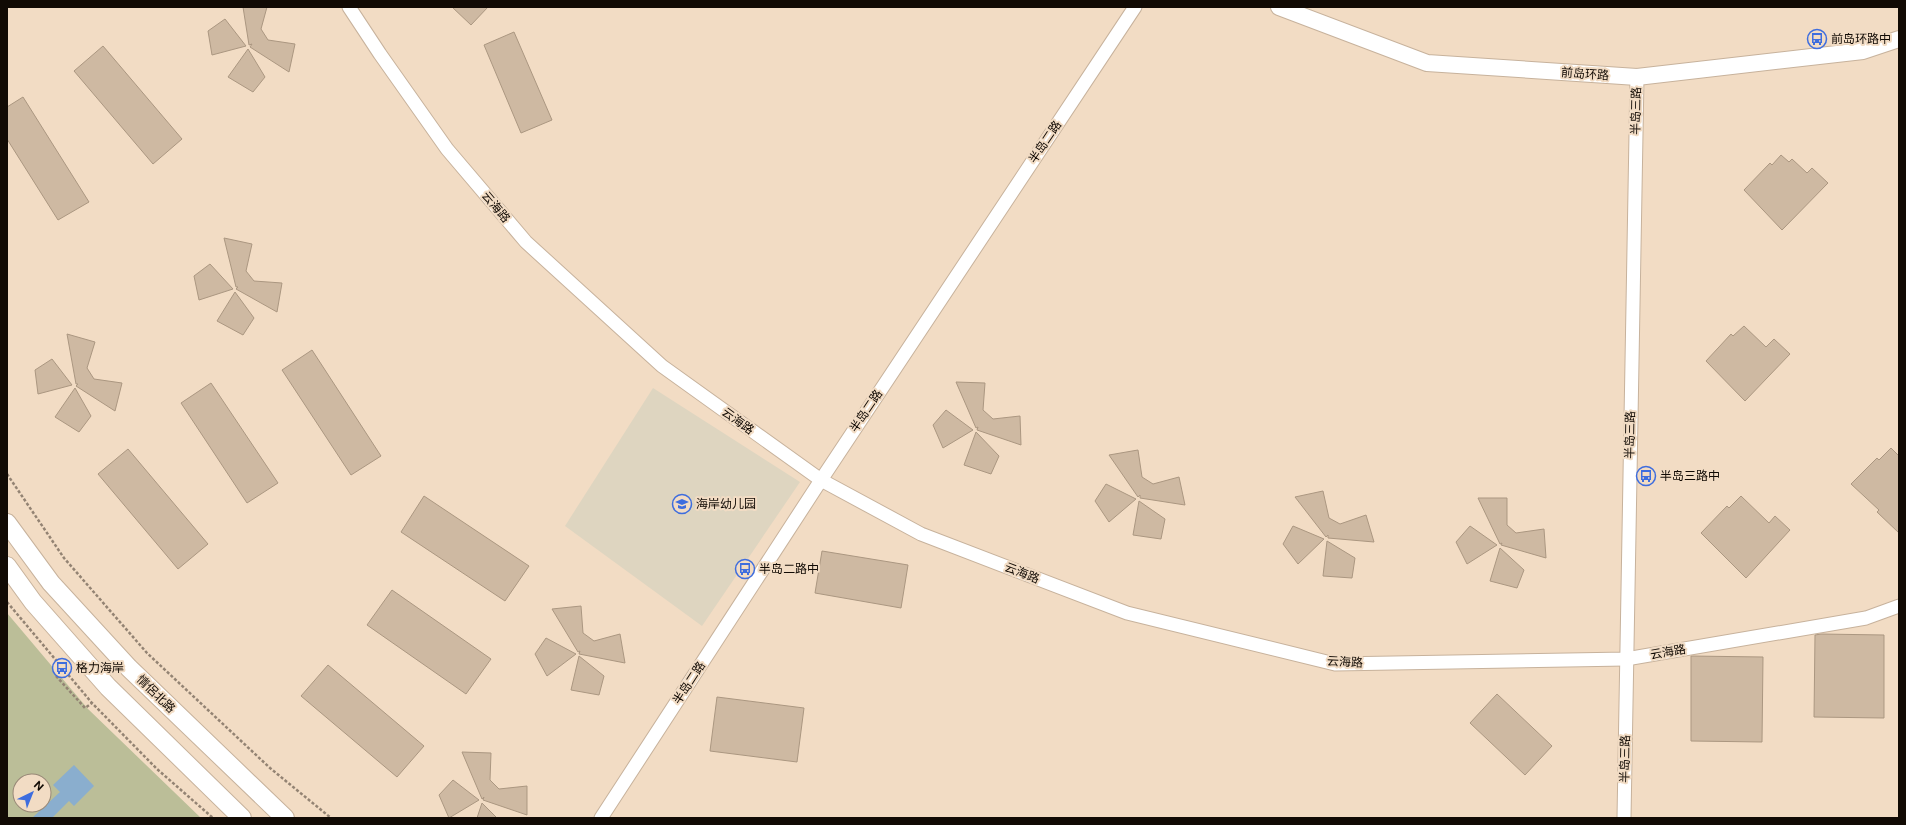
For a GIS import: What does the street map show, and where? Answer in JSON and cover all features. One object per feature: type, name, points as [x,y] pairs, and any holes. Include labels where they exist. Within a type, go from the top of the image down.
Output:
[{"type":"main road","name":"情侶北路","points":[[7,523],[51,583],[129,668],[285,818]]},
{"type":"main road","points":[[7,566],[33,602],[108,687],[242,818]]},
{"type":"street","name":"云海路","points":[[349,7],[447,149],[526,242],[662,366],[821,480],[921,534],[1126,613],[1335,664],[1626,659],[1866,618],[1899,606]]},
{"type":"street","name":"半岛二路","points":[[601,818],[821,480],[1135,7]]},
{"type":"street","name":"前岛环路","points":[[1279,7],[1427,63],[1637,77],[1863,51],[1899,39]]},
{"type":"street","name":"半岛三路","points":[[1624,818],[1637,77]]},
{"type":"path","points":[[7,474],[64,558],[147,653],[270,768],[331,818]]},
{"type":"path","points":[[7,602],[92,703],[157,769],[213,818]]},
{"type":"path","points":[[56,676],[85,708],[92,703]]},
{"type":"shaded area","name":"海岸幼儿园","points":[[653,388],[800,482],[702,626],[565,526]]},
{"type":"green space","points":[[7,613],[88,709],[201,818],[7,818]]},
{"type":"water","points":[[74,765],[94,786],[74,806],[69,801],[52,818],[32,818],[37,813],[52,813],[52,799],[60,792],[53,785]]},
{"type":"building","points":[[243,7],[267,7],[261,29],[268,40],[295,44],[289,72],[250,47],[252,44],[249,45]]},
{"type":"building","points":[[452,7],[488,7],[471,25]]},
{"type":"building","points":[[225,19],[246,46],[212,55],[208,31]]},
{"type":"building","points":[[514,32],[552,120],[521,133],[484,45]]},
{"type":"building","points":[[103,46],[182,139],[153,164],[74,71]]},
{"type":"building","points":[[248,49],[265,77],[253,92],[228,77]]},
{"type":"building","points":[[23,97],[89,202],[58,220],[7,139],[7,107]]},
{"type":"building","points":[[1781,155],[1789,162],[1792,159],[1807,173],[1812,168],[1828,183],[1782,230],[1744,190],[1770,163],[1772,165]]},
{"type":"building","points":[[224,238],[252,244],[246,271],[254,281],[282,283],[277,312],[236,289],[238,287],[236,287]]},
{"type":"building","points":[[210,264],[233,289],[199,300],[194,276]]},
{"type":"building","points":[[235,292],[254,318],[243,335],[217,321]]},
{"type":"building","points":[[1744,326],[1766,347],[1774,339],[1790,354],[1745,401],[1706,361],[1731,334],[1733,336]]},
{"type":"building","points":[[67,334],[95,342],[87,368],[94,379],[122,383],[115,411],[76,386],[78,384],[76,384]]},
{"type":"building","points":[[312,350],[381,456],[351,475],[282,370]]},
{"type":"building","points":[[52,359],[72,385],[38,394],[35,370]]},
{"type":"building","points":[[956,382],[985,383],[983,410],[993,419],[1020,416],[1021,445],[977,430],[978,427],[976,428]]},
{"type":"building","points":[[211,383],[278,483],[247,503],[181,403]]},
{"type":"building","points":[[75,388],[91,416],[79,432],[55,417]]},
{"type":"building","points":[[946,410],[973,430],[943,448],[933,425]]},
{"type":"building","points":[[976,432],[999,456],[991,474],[964,465]]},
{"type":"building","points":[[1891,448],[1899,456],[1899,533],[1877,512],[1879,510],[1851,484],[1877,458],[1879,460]]},
{"type":"building","points":[[128,449],[208,544],[178,569],[98,474]]},
{"type":"building","points":[[1138,450],[1142,477],[1153,484],[1179,477],[1185,505],[1140,498],[1140,495],[1138,497],[1109,455]]},
{"type":"building","points":[[1106,484],[1136,499],[1109,522],[1095,501]]},
{"type":"building","points":[[1323,491],[1329,518],[1340,524],[1366,515],[1374,542],[1328,538],[1328,535],[1326,537],[1295,497]]},
{"type":"building","points":[[424,496],[529,566],[505,601],[401,532]]},
{"type":"building","points":[[1741,496],[1769,523],[1775,516],[1790,530],[1746,578],[1701,533],[1727,506],[1729,508]]},
{"type":"building","points":[[1478,498],[1507,498],[1507,525],[1516,533],[1544,529],[1546,558],[1501,545],[1502,543],[1500,544]]},
{"type":"building","points":[[1139,501],[1165,519],[1161,539],[1133,535]]},
{"type":"building","points":[[1293,526],[1324,539],[1298,564],[1283,544]]},
{"type":"building","points":[[1470,526],[1497,545],[1467,564],[1456,542]]},
{"type":"building","points":[[1327,541],[1355,558],[1352,578],[1323,576]]},
{"type":"building","points":[[1500,548],[1524,570],[1517,588],[1490,581]]},
{"type":"building","points":[[822,551],[908,565],[901,608],[815,593]]},
{"type":"building","points":[[392,590],[491,659],[466,694],[367,625]]},
{"type":"building","points":[[581,606],[583,633],[594,641],[620,634],[625,663],[579,654],[580,651],[578,652],[552,609]]},
{"type":"building","points":[[1815,635],[1884,635],[1884,718],[1814,717]]},
{"type":"building","points":[[546,638],[576,654],[547,676],[535,654]]},
{"type":"building","points":[[579,656],[604,676],[599,695],[571,690]]},
{"type":"building","points":[[1691,656],[1763,657],[1762,742],[1691,741]]},
{"type":"building","points":[[328,665],[424,746],[397,777],[301,696]]},
{"type":"building","points":[[1497,694],[1552,746],[1525,775],[1470,723]]},
{"type":"building","points":[[717,697],[804,708],[797,762],[710,751]]},
{"type":"building","points":[[462,752],[491,753],[490,780],[499,789],[527,786],[527,815],[483,800],[484,797],[482,799]]},
{"type":"building","points":[[453,780],[479,800],[449,818],[439,795]]},
{"type":"building","points":[[482,803],[497,818],[477,818]]},
{"type":"place","name":"前岛环路中","points":[[1817,39]]},
{"type":"place","name":"半岛三路中","points":[[1646,476]]},
{"type":"place","name":"海岸幼儿园","points":[[682,504]]},
{"type":"place","name":"半岛二路中","points":[[745,569]]},
{"type":"place","name":"格力海岸","points":[[62,668]]}]
